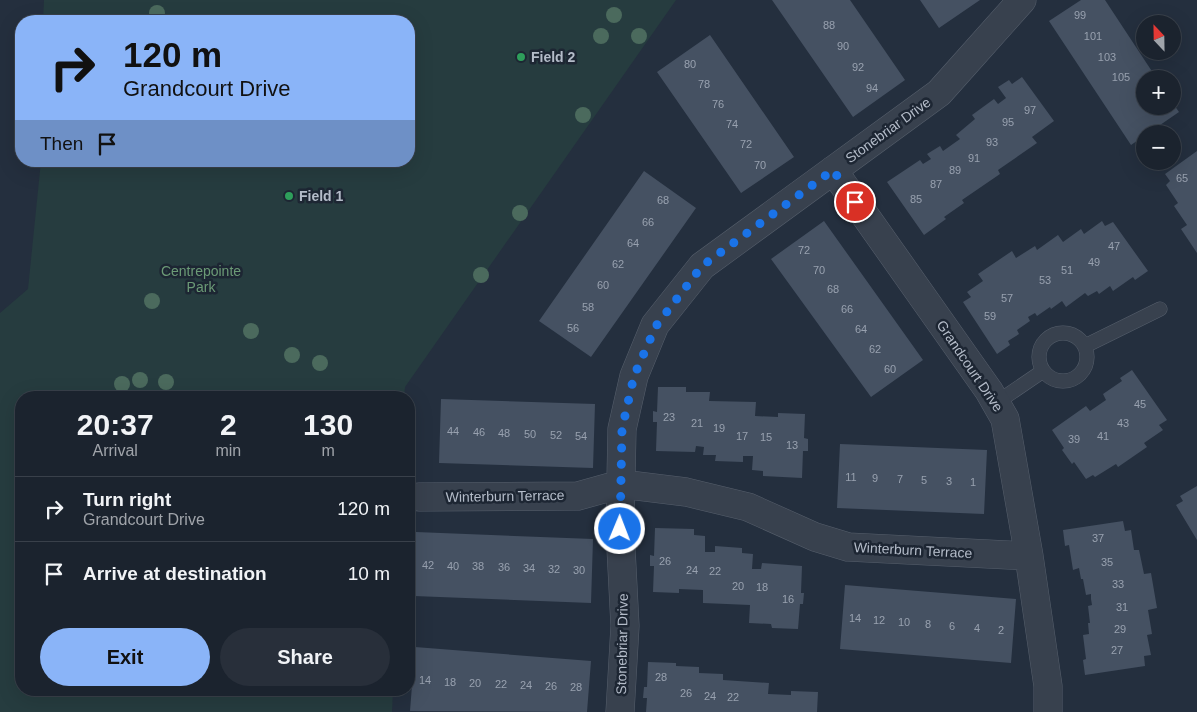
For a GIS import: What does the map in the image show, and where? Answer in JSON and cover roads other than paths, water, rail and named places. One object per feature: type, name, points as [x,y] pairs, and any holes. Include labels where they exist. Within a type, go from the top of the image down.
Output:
[{"type":"street","name":"Stonebriar Drive","points":[[620,712],[625,626],[620,529],[622,429],[634,376],[656,326],[702,266],[939,93],[1022,0]]},
{"type":"street","name":"Grandcourt Drive","points":[[833,170],[996,403],[1005,419],[1029,556],[1048,686],[1048,712]]},
{"type":"street","name":"Winterburn Terrace","points":[[419,497],[578,496],[621,484],[686,492],[748,507],[815,537],[848,548],[1029,556]]},
{"type":"lane","points":[[1085,346],[1160,309]]},
{"type":"lane","points":[[1066,332],[1080,340],[1085,346],[1086,362],[1084,369],[1071,379],[1064,381],[1056,380],[1043,371],[1038,356],[1040,348],[1051,336],[1066,332]]},
{"type":"lane","points":[[996,403],[1043,371]]},
{"type":"place","name":"Field 2","points":[[521,57]]},
{"type":"place","name":"Field 1","points":[[289,196]]},
{"type":"park label","name":"Centrepointe Park","points":[[201,280]]}]
